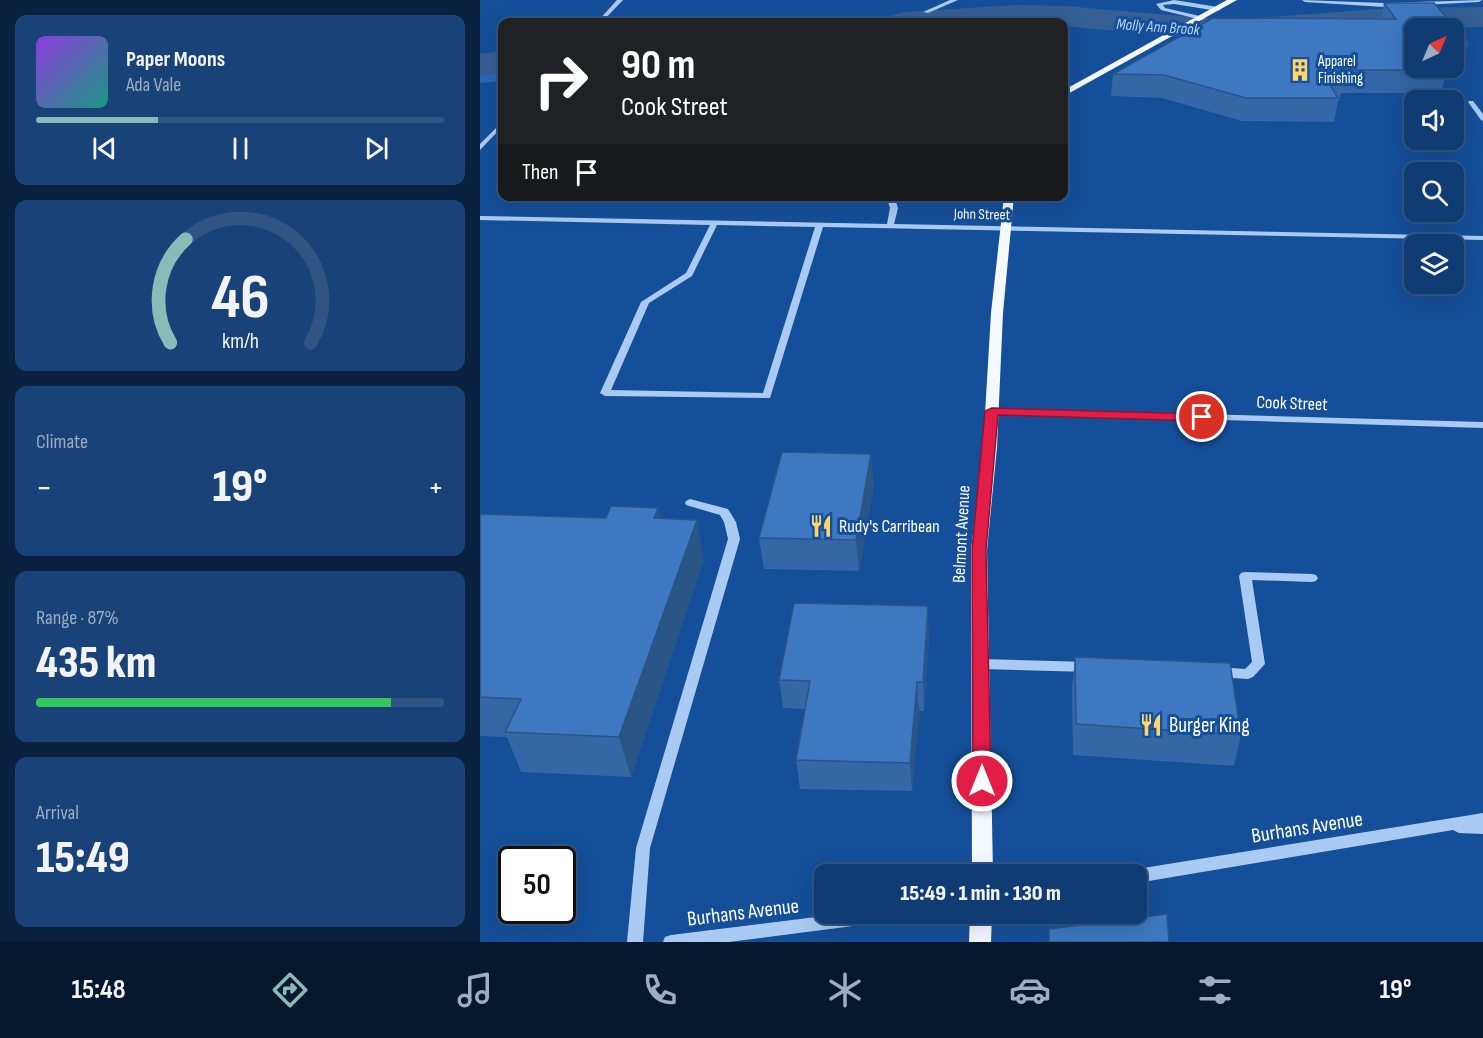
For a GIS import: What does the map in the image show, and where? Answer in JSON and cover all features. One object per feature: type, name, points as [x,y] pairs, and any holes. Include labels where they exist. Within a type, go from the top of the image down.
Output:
[{"type":"main road","points":[[1068,91],[1233,0]]},
{"type":"main road","name":"Belmont Avenue","points":[[982,864],[982,664],[979,550],[992,411],[997,313],[1008,228],[1009,201]]},
{"type":"main road","points":[[980,942],[981,924]]},
{"type":"street","points":[[603,18],[620,0]]},
{"type":"street","points":[[926,12],[955,0]]},
{"type":"street","points":[[1305,0],[1384,5],[1479,0]]},
{"type":"street","points":[[1202,18],[1162,9],[1159,4],[1174,2],[1216,10]]},
{"type":"street","points":[[1471,102],[1483,118]]},
{"type":"street","points":[[480,148],[498,128]]},
{"type":"street","points":[[890,226],[894,208],[892,201]]},
{"type":"street","name":"John Street","points":[[480,218],[1483,238]]},
{"type":"street","points":[[715,222],[689,274],[645,302],[605,393],[767,396],[820,224]]},
{"type":"street","name":"Cook Street","points":[[992,411],[1483,425]]},
{"type":"street","points":[[635,942],[643,848],[734,539],[730,522],[724,512],[690,503]]},
{"type":"street","points":[[1202,672],[1248,674],[1258,664],[1245,576],[1312,579]]},
{"type":"street","points":[[982,664],[1101,668]]},
{"type":"street","name":"Burhans Avenue","points":[[1147,874],[1483,819]]},
{"type":"street","points":[[1438,826],[1483,828]]},
{"type":"street","name":"Burhans Avenue","points":[[671,942],[814,924]]},
{"type":"shaded area","points":[[498,54],[498,81],[480,83],[480,56]]},
{"type":"building","points":[[1384,3],[1434,3],[1447,18],[1404,18],[1404,70],[1338,70],[1343,78],[1326,78],[1338,98],[1246,98],[1164,75],[1113,74],[1213,18],[1396,19]]},
{"type":"building","points":[[782,452],[871,454],[856,540],[759,538]]},
{"type":"building","points":[[611,506],[658,508],[654,518],[697,520],[619,737],[505,732],[521,699],[480,697],[480,514],[606,518]]},
{"type":"building","points":[[794,603],[928,606],[923,682],[917,682],[910,763],[796,760],[810,681],[779,680]]},
{"type":"building","points":[[1075,657],[1230,663],[1241,735],[1076,724]]},
{"type":"building","points":[[1167,914],[1169,942],[1049,942],[1049,929],[1088,924],[1147,924],[1147,917]]},
{"type":"waterway","name":"Molly Ann Brook","points":[[969,18],[1017,15],[1065,16],[1228,31],[1392,18],[1483,17]]},
{"type":"waterway","name":"Molly Ann Brook","points":[[480,65],[498,63]]},
{"type":"place","name":"Apparel Finishing","points":[[1300,70]]},
{"type":"place","name":"Rudy's Carribean","points":[[821,526]]},
{"type":"place","name":"Burger King","points":[[1151,725]]},
{"type":"route","points":[[982,781],[979,550],[992,411],[1202,417]]}]
